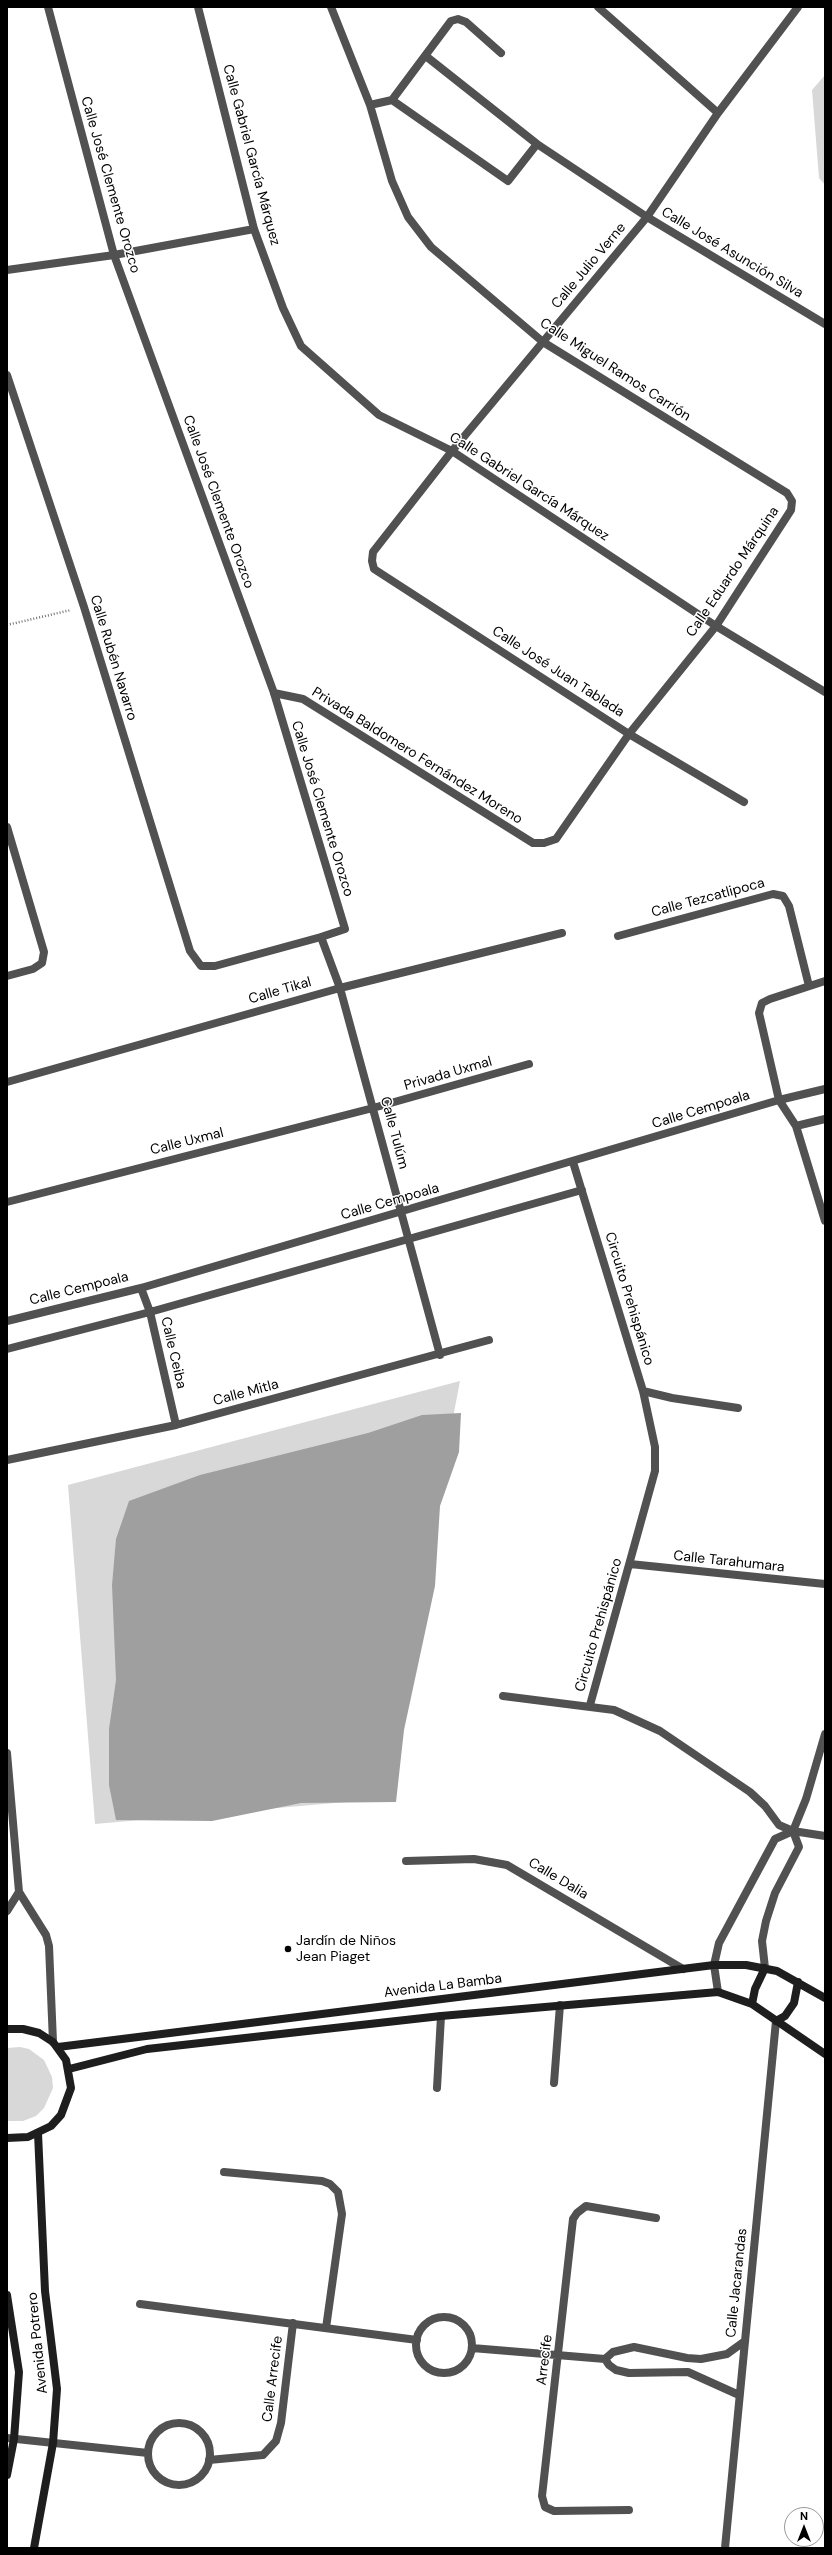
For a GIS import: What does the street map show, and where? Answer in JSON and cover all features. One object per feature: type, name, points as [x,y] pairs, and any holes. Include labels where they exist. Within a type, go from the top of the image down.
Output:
[{"type":"street","name":"Calle José Clemente Orozco","points":[[48,7],[114,255],[274,693],[344,929],[320,937]]},
{"type":"street","name":"Calle Gabriel García Márquez","points":[[198,7],[254,229],[284,308],[301,346],[379,415],[452,451],[716,626],[825,692]]},
{"type":"street","name":"Calle Miguel Ramos Carrión","points":[[330,7],[370,105],[392,181],[408,217],[431,247],[543,342],[787,493],[792,501]]},
{"type":"street","points":[[598,7],[718,113]]},
{"type":"street","name":"Calle Julio Verne","points":[[373,552],[452,451],[647,217],[718,113],[798,7]]},
{"type":"street","points":[[370,105],[392,100],[426,57],[451,21],[458,19],[466,22],[501,53]]},
{"type":"street","name":"Calle José Asunción Silva","points":[[426,57],[537,144],[647,217],[825,324]]},
{"type":"street","points":[[392,100],[508,181],[537,144]]},
{"type":"street","points":[[7,270],[114,255],[254,229]]},
{"type":"street","name":"Calle Rubén Navarro","points":[[7,375],[84,607],[190,951],[202,966],[215,966],[320,937]]},
{"type":"street","name":"Calle Eduardo Márquina","points":[[544,843],[556,839],[629,734],[716,626],[791,510],[792,501]]},
{"type":"street","name":"Calle José Juan Tablada","points":[[373,552],[372,561],[374,569],[629,734],[744,802]]},
{"type":"street","name":"Privada Baldomero Fernández Moreno","points":[[274,693],[303,699],[533,843],[544,843]]},
{"type":"street","points":[[7,827],[44,952],[42,963],[33,969],[7,976]]},
{"type":"street","name":"Calle Tezcatlipoca","points":[[618,936],[773,894],[783,896],[789,906],[809,986]]},
{"type":"street","name":"Calle Tikal","points":[[7,1082],[340,988],[562,933]]},
{"type":"street","points":[[320,937],[340,988]]},
{"type":"street","points":[[825,981],[762,1002],[759,1013],[779,1100],[796,1126],[822,1201],[825,1221]]},
{"type":"street","name":"Calle Tulúm","points":[[340,988],[401,1212],[410,1239],[440,1355]]},
{"type":"street","name":"Privada Uxmal","points":[[373,1108],[529,1064]]},
{"type":"street","points":[[779,1100],[825,1089]]},
{"type":"street","name":"Calle Cempoala","points":[[7,1321],[141,1288],[573,1162],[779,1100]]},
{"type":"street","name":"Calle Uxmal","points":[[7,1202],[373,1108]]},
{"type":"street","points":[[796,1126],[825,1119]]},
{"type":"street","name":"Circuito Prehispánico","points":[[573,1162],[643,1391],[655,1447],[655,1471],[590,1705],[614,1710],[660,1731],[755,1796],[779,1825],[793,1831]]},
{"type":"street","points":[[7,1349],[150,1312],[582,1190]]},
{"type":"street","name":"Calle Ceiba","points":[[141,1288],[150,1312],[176,1425]]},
{"type":"street","name":"Calle Mitla","points":[[7,1460],[176,1425],[440,1355],[489,1340]]},
{"type":"street","points":[[643,1391],[672,1398],[738,1408]]},
{"type":"street","name":"Calle Tarahumara","points":[[630,1564],[825,1584]]},
{"type":"street","points":[[503,1696],[590,1705]]},
{"type":"street","points":[[752,2004],[755,1989],[765,1968],[762,1941],[766,1921],[775,1894],[799,1847],[793,1831],[806,1799],[825,1734]]},
{"type":"street","points":[[7,1753],[9,1801],[19,1892],[46,1935],[49,1946],[55,2045]]},
{"type":"street","points":[[718,1992],[714,1965],[722,1937],[775,1839],[793,1831],[825,1836]]},
{"type":"street","name":"Calle Dalia","points":[[406,1860],[474,1859],[507,1865],[682,1969]]},
{"type":"street","points":[[7,1911],[19,1892]]},
{"type":"street","name":"Avenida La Bamba","points":[[55,2045],[714,1965],[746,1965],[765,1968],[798,1982],[825,1998]]},
{"type":"street","points":[[776,2021],[785,2016],[794,2003],[798,1982]]},
{"type":"street","name":"Avenida La Bamba","points":[[69,2069],[147,2049],[441,2016],[718,1992],[752,2004],[825,2054]]},
{"type":"street","points":[[554,2083],[560,2005]]},
{"type":"street","points":[[437,2088],[441,2016]]},
{"type":"street","name":"Calle Jacarandas","points":[[725,2548],[776,2021]]},
{"type":"street","points":[[7,2029],[23,2029],[39,2033],[55,2045],[69,2069],[71,2088],[68,2102],[61,2115],[51,2126],[28,2137],[7,2138]]},
{"type":"street","name":"Avenida Potrero","points":[[34,2548],[53,2443],[57,2389],[45,2291],[38,2133]]},
{"type":"street","points":[[224,2172],[322,2181],[330,2184],[338,2192],[342,2214],[326,2328]]},
{"type":"street","name":"Arrecife","points":[[629,2510],[554,2512],[548,2510],[543,2504],[542,2496],[574,2219],[576,2213],[582,2207],[591,2206],[656,2218]]},
{"type":"street","name":"Avenida Potrero","points":[[7,2294],[19,2372],[7,2475]]},
{"type":"street","points":[[140,2304],[293,2323]]},
{"type":"street","points":[[448,2318],[466,2328],[472,2348],[466,2363],[460,2368],[448,2372],[436,2372],[429,2369],[420,2360],[416,2348],[417,2340],[419,2333],[428,2323],[448,2318]]},
{"type":"street","name":"Calle Arrecife","points":[[209,2460],[263,2455],[276,2441],[281,2423],[293,2323],[417,2340]]},
{"type":"street","points":[[472,2348],[605,2359],[613,2352],[634,2347],[687,2358],[701,2359],[728,2354],[745,2341]]},
{"type":"street","points":[[605,2359],[609,2365],[616,2370],[629,2373],[688,2372],[739,2395]]},
{"type":"street","points":[[183,2423],[192,2426],[207,2440],[209,2460],[199,2477],[190,2482],[170,2483],[154,2472],[148,2453],[155,2434],[163,2427],[183,2423]]},
{"type":"street","points":[[11,2439],[148,2453]]},
{"type":"path","points":[[7,625],[84,607]]},
{"type":"shaded area","points":[[825,75],[825,185],[819,178],[812,90]]},
{"type":"shaded area","points":[[460,1381],[380,1799],[95,1824],[68,1485]]},
{"type":"shaded area","points":[[461,1413],[459,1452],[440,1506],[435,1586],[404,1730],[396,1802],[301,1803],[212,1821],[116,1820],[109,1785],[109,1729],[116,1680],[112,1585],[116,1539],[129,1501],[200,1475],[368,1433],[422,1415]]},
{"type":"shaded area","points":[[20,2047],[29,2049],[44,2060],[52,2077],[53,2088],[44,2108],[36,2116],[23,2121],[8,2121],[7,2048]]},
{"type":"place","name":"Jardín de Niños Jean Piaget","points":[[288,1949]]}]
